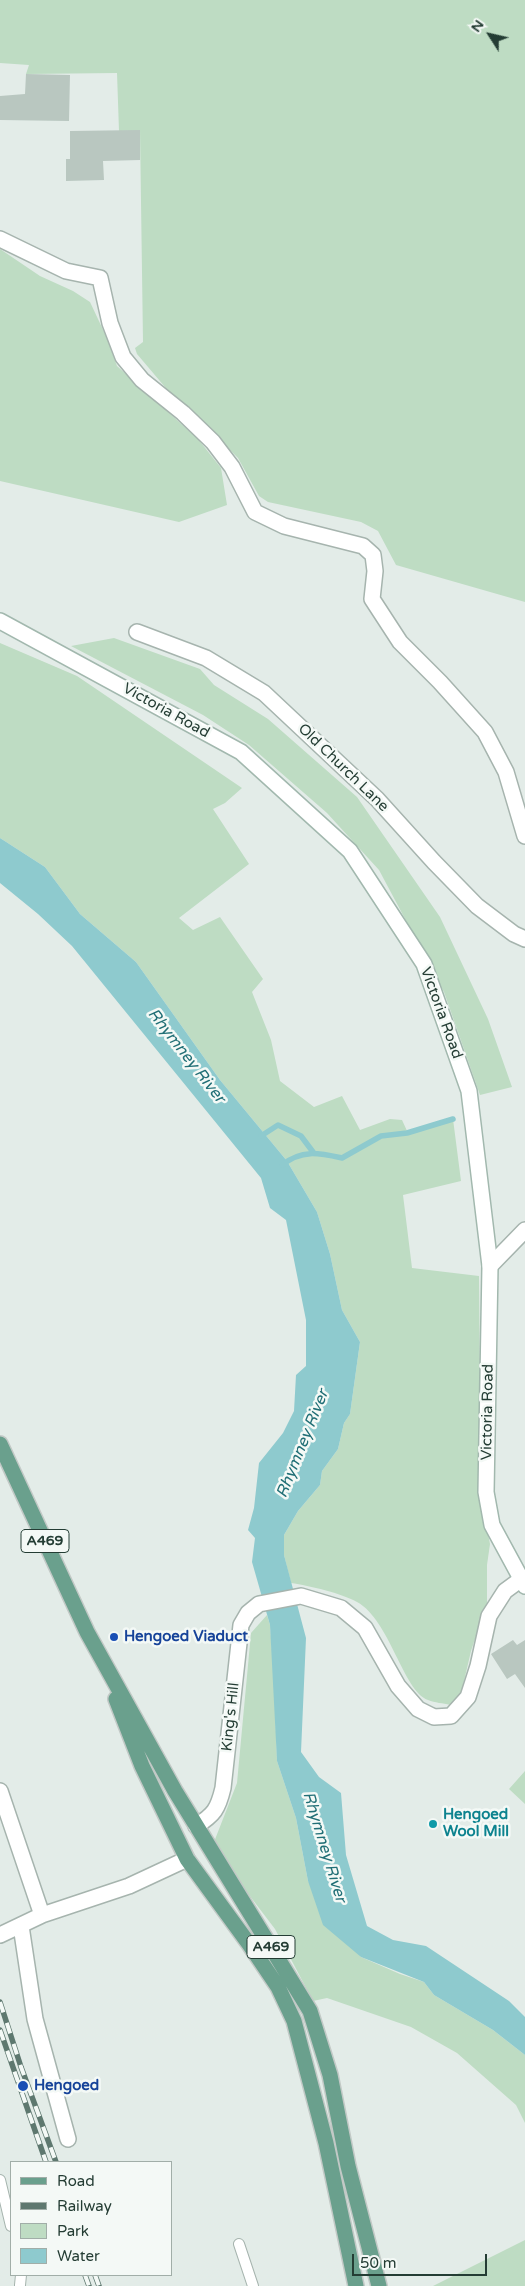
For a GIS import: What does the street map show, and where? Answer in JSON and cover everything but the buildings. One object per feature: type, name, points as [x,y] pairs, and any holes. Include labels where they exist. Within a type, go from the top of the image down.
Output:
[{"type":"main road","name":"A469","points":[[0,1444],[91,1637],[142,1766],[187,1859],[278,1987],[294,2021],[326,2143],[356,2286]]},
{"type":"main road","name":"A469","points":[[91,1637],[196,1826],[310,2011],[330,2075],[348,2166],[379,2286]]},
{"type":"street","points":[[0,240],[66,271],[100,278],[110,323],[123,357],[142,380],[183,413],[213,442],[232,467],[256,512],[284,526],[363,546],[373,555],[375,571],[372,599],[400,642],[440,682],[485,732],[506,772],[525,836]]},
{"type":"street","name":"Victoria Road","points":[[0,621],[241,752],[350,851],[424,964],[469,1091],[490,1266],[486,1492],[492,1525],[523,1583]]},
{"type":"street","name":"Old Church Lane","points":[[137,632],[206,658],[264,692],[376,799],[477,906],[514,934],[525,939]]},
{"type":"street","points":[[490,1266],[525,1230]]},
{"type":"street","name":"King's Hill","points":[[196,1826],[212,1816],[220,1803],[240,1625],[248,1613],[259,1604],[301,1596],[341,1608],[365,1628],[398,1686],[418,1709],[434,1717],[452,1716],[468,1697],[478,1666],[489,1616],[505,1591],[523,1583]]},
{"type":"street","points":[[0,1792],[42,1915]]},
{"type":"street","points":[[0,1935],[42,1915],[129,1886],[187,1859]]},
{"type":"street","points":[[21,1926],[35,2019],[68,2139]]},
{"type":"lane","points":[[0,2180],[10,2222]]},
{"type":"lane","points":[[239,2244],[252,2286]]},
{"type":"green space","points":[[0,0],[525,0],[525,602],[396,565],[378,531],[361,522],[268,502],[259,496],[238,458],[206,426],[176,400],[137,354],[135,348],[143,342],[140,131],[119,131],[117,73],[26,74],[29,65],[0,63]]},
{"type":"green space","points":[[0,249],[40,276],[73,291],[90,302],[106,336],[117,366],[198,439],[221,468],[227,505],[179,522],[0,481]]},
{"type":"green space","points":[[114,638],[200,669],[214,685],[268,719],[357,797],[440,917],[488,1019],[512,1087],[480,1095],[444,992],[379,870],[327,813],[249,745],[203,715],[71,646]]},
{"type":"green space","points":[[0,643],[77,676],[242,788],[225,803],[213,809],[249,864],[179,918],[193,930],[220,917],[263,979],[252,992],[271,1040],[280,1081],[314,1107],[342,1096],[360,1130],[390,1119],[402,1120],[408,1133],[453,1119],[461,1181],[403,1195],[412,1268],[479,1276],[481,1498],[490,1544],[487,1565],[487,1603],[471,1651],[461,1694],[450,1705],[428,1700],[419,1694],[403,1670],[378,1624],[368,1611],[357,1602],[334,1593],[291,1583],[284,1555],[284,1535],[298,1511],[320,1485],[322,1471],[338,1449],[344,1423],[350,1414],[360,1342],[342,1310],[330,1254],[317,1212],[287,1161],[220,1080],[136,962],[80,914],[45,867],[0,838]]},
{"type":"green space","points":[[267,1615],[270,1625],[274,1675],[277,1761],[296,1818],[308,1881],[361,1957],[424,1982],[434,1995],[493,2030],[525,2055],[525,2123],[516,2105],[457,2053],[411,2027],[327,1998],[313,2001],[275,1929],[246,1891],[214,1842],[237,1783],[251,1633]]},
{"type":"green space","points":[[525,1771],[525,1804],[509,1789]]},
{"type":"green space","points":[[525,2240],[525,2286],[433,2286]]},
{"type":"water","name":"Rhymney River","points":[[0,838],[45,867],[80,914],[136,962],[220,1080],[287,1161],[317,1212],[330,1254],[342,1310],[360,1342],[350,1414],[344,1423],[338,1449],[322,1471],[320,1485],[298,1511],[284,1535],[284,1555],[306,1638],[301,1752],[319,1777],[341,1793],[346,1855],[367,1926],[393,1940],[426,1946],[509,2001],[525,2017],[525,2055],[493,2030],[434,1995],[424,1982],[361,1957],[323,1925],[308,1881],[296,1818],[277,1761],[270,1625],[252,1562],[255,1538],[248,1530],[254,1508],[259,1463],[283,1433],[294,1411],[296,1375],[306,1366],[306,1320],[286,1220],[270,1208],[261,1178],[72,946],[38,914],[0,883]]},
{"type":"waterway","points":[[282,1165],[304,1154],[342,1158],[381,1136],[407,1133],[453,1119]]},
{"type":"waterway","points":[[261,1136],[278,1125],[301,1136],[313,1152]]},
{"type":"railway","points":[[0,2002],[21,2067],[56,2161]]},
{"type":"railway","points":[[0,2030],[46,2161]]},
{"type":"railway","points":[[85,2276],[89,2286]]},
{"type":"railway","points":[[95,2276],[99,2286]]},
{"type":"place","name":"Hengoed Viaduct","points":[[114,1637]]},
{"type":"place","name":"Hengoed Wool Mill","points":[[433,1824]]},
{"type":"place","name":"Hengoed","points":[[23,2086]]}]
